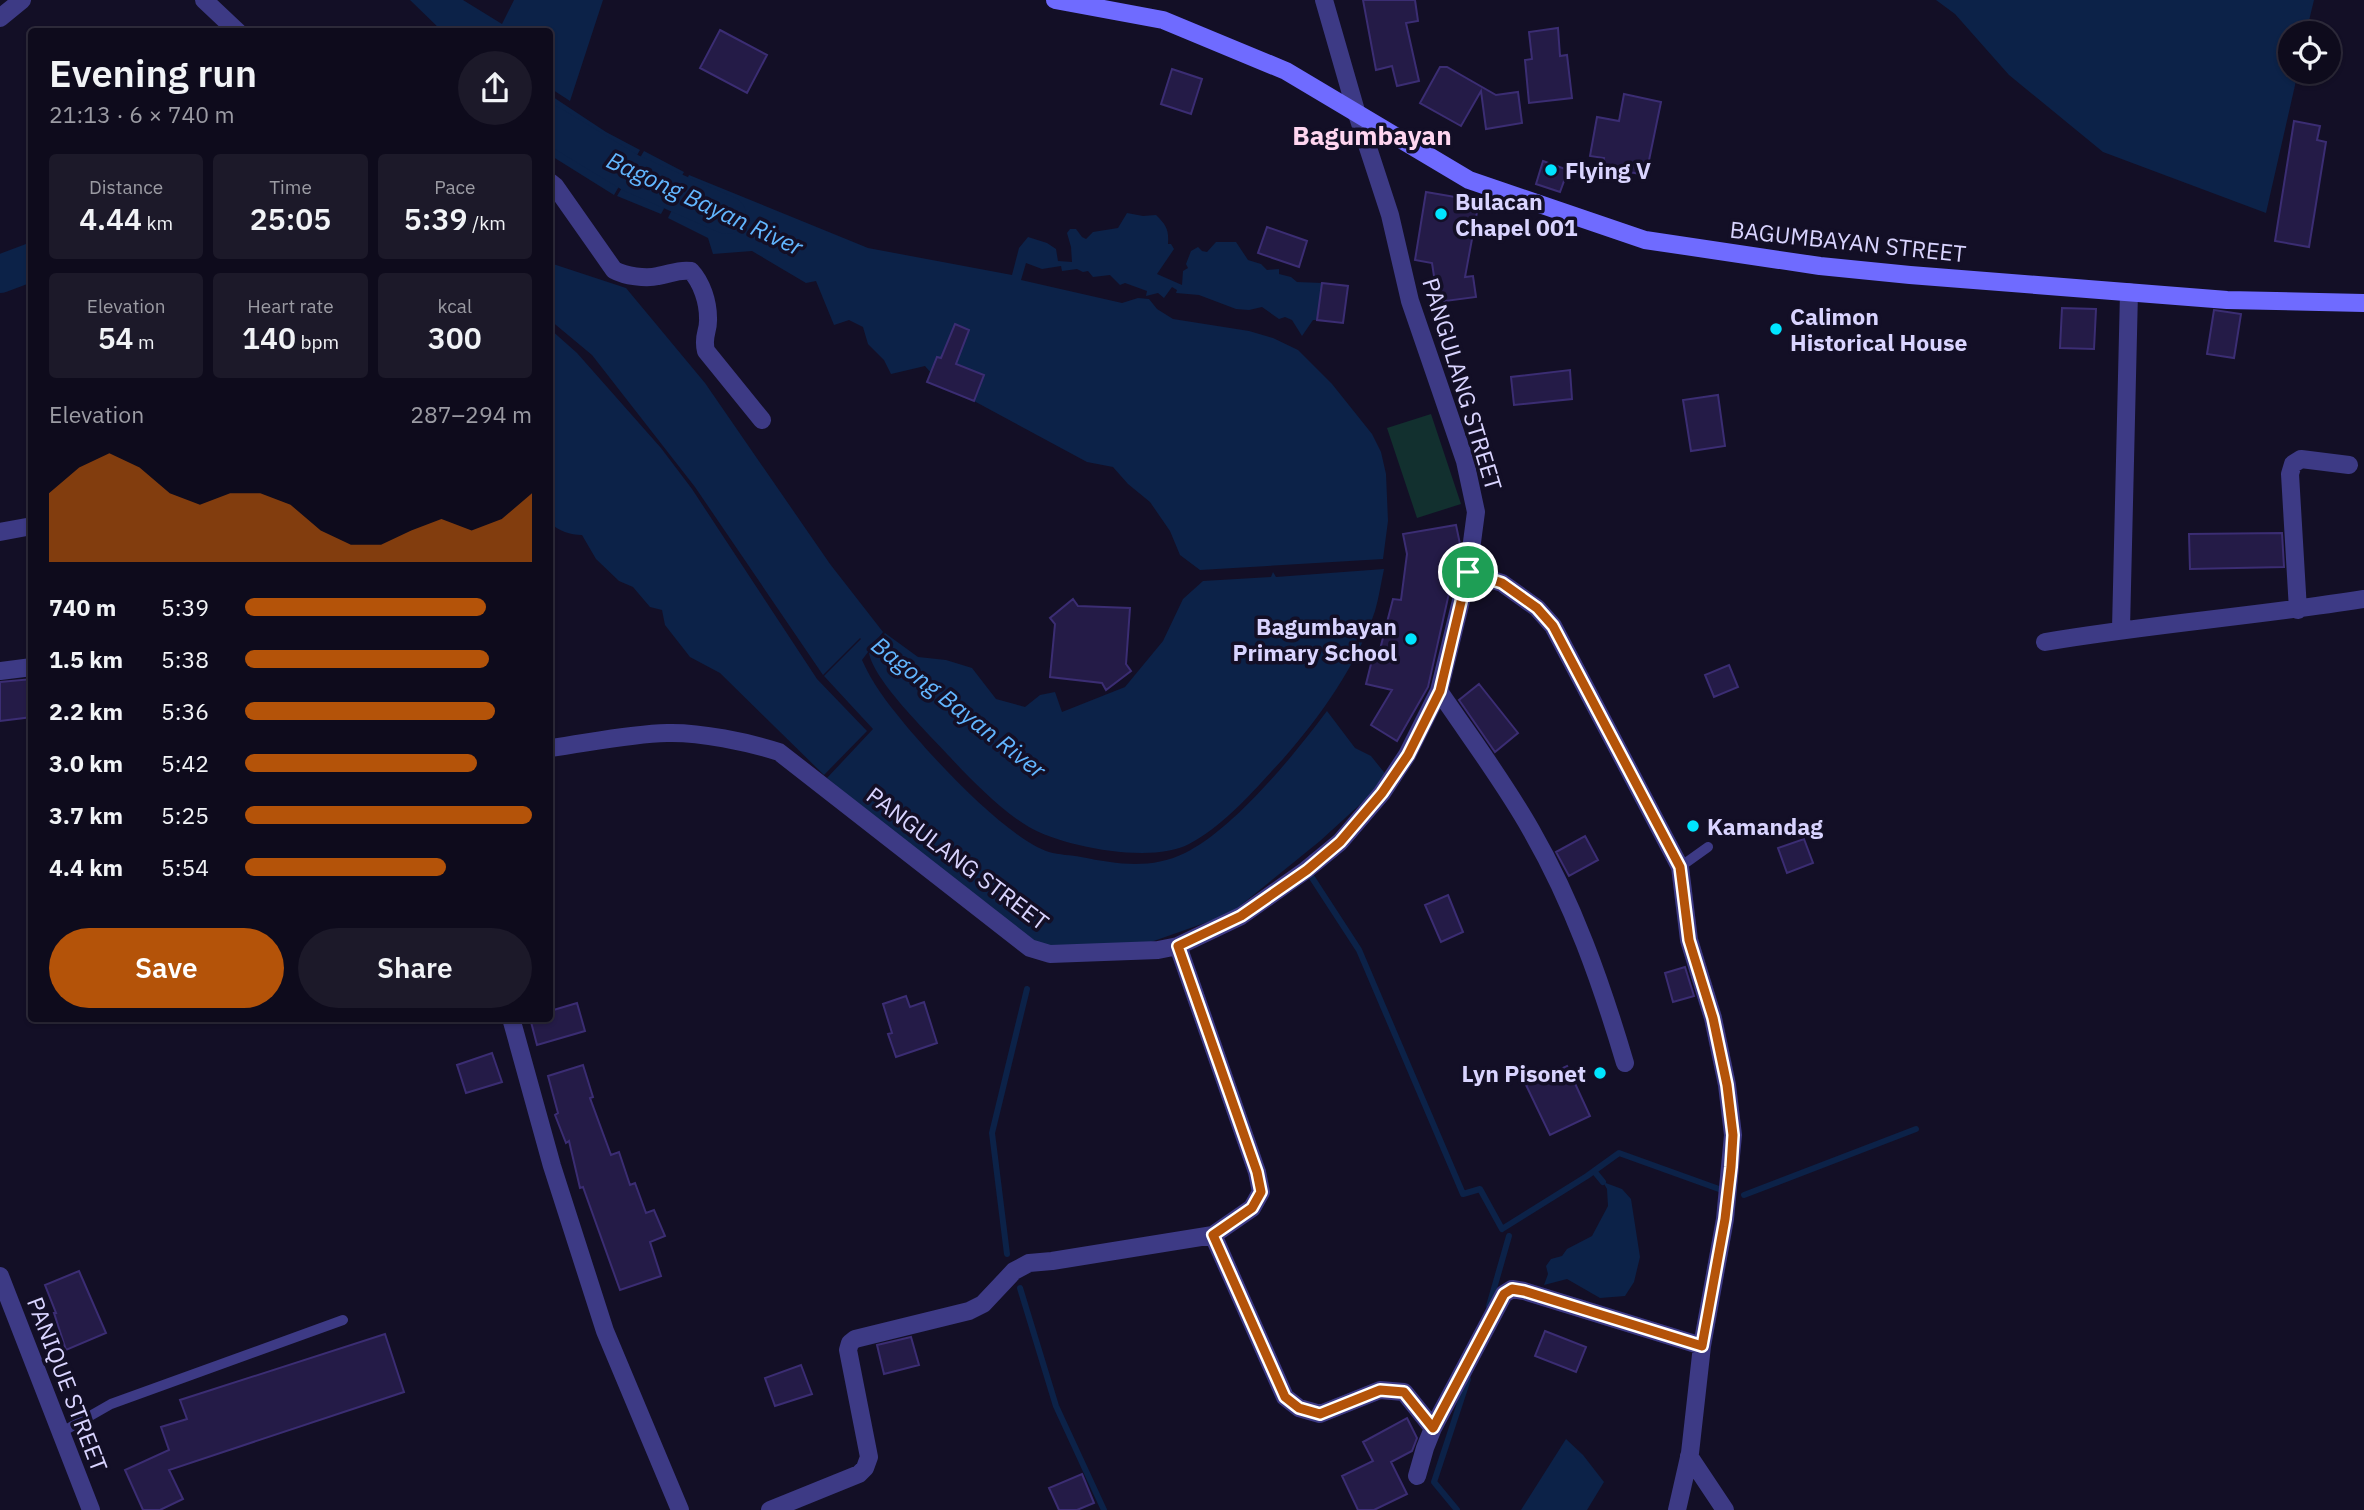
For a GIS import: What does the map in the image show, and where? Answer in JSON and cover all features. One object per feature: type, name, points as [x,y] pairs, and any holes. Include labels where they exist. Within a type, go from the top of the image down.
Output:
[{"type":"main road","name":"BAGUMBAYAN STREET","points":[[1055,0],[1163,20],[1286,71],[1469,180],[1645,240],[1820,266],[2227,300],[2364,303]]},
{"type":"street","points":[[0,18],[22,0]]},
{"type":"street","points":[[204,0],[234,28]]},
{"type":"street","name":"PANGULANG STREET","points":[[553,748],[670,733],[747,742],[779,752],[1030,948],[1050,954],[1158,950],[1178,946],[1241,916],[1307,870],[1340,842],[1382,793],[1408,755],[1440,691],[1468,572],[1476,512],[1465,461],[1410,301],[1390,215],[1324,0]]},
{"type":"street","points":[[553,184],[614,270],[621,274],[657,277],[680,269],[691,271],[703,291],[709,320],[703,341],[706,351],[762,420]]},
{"type":"street","points":[[2121,629],[2129,292]]},
{"type":"street","points":[[2298,610],[2290,474],[2293,464],[2301,459],[2349,465]]},
{"type":"street","points":[[0,533],[28,527]]},
{"type":"street","points":[[1468,572],[1502,583],[1537,608],[1553,626],[1680,867],[1689,940],[1713,1018],[1727,1085],[1733,1135],[1725,1219],[1702,1346],[1689,1456],[1676,1510]]},
{"type":"street","points":[[2045,642],[2121,629],[2298,610],[2364,599]]},
{"type":"street","points":[[0,671],[28,668]]},
{"type":"street","points":[[1440,691],[1531,828],[1556,878],[1606,999],[1625,1063]]},
{"type":"street","points":[[769,1510],[859,1474],[865,1468],[869,1457],[848,1350],[855,1339],[969,1311],[982,1304],[1014,1271],[1029,1263],[1213,1235],[1252,1208],[1261,1192],[1257,1172],[1178,946]]},
{"type":"street","points":[[512,1022],[552,1166],[605,1331],[680,1510]]},
{"type":"street","points":[[1213,1235],[1285,1397],[1299,1408],[1320,1414],[1380,1390],[1404,1392],[1433,1428]]},
{"type":"street","name":"PANIQUE STREET","points":[[0,1276],[91,1510]]},
{"type":"street","points":[[1417,1476],[1433,1428],[1504,1294],[1512,1289],[1702,1346]]},
{"type":"street","points":[[1689,1456],[1725,1510]]},
{"type":"lane","points":[[1680,867],[1708,847]]},
{"type":"lane","points":[[61,1432],[111,1404],[343,1320]]},
{"type":"green space","points":[[1431,414],[1461,504],[1417,518],[1387,428]]},
{"type":"water","points":[[410,0],[463,0],[502,24],[514,0],[603,0],[570,101],[553,90],[553,28],[439,28]]},
{"type":"water","points":[[1936,0],[2314,0],[2309,21],[2278,21],[2278,84],[2295,84],[2266,213],[2103,152],[2009,75],[1955,14]]},
{"type":"water","points":[[553,97],[606,132],[640,150],[614,195],[553,157]]},
{"type":"water","points":[[644,151],[684,172],[661,214],[617,196]]},
{"type":"water","points":[[689,175],[868,248],[1012,275],[1019,248],[1028,237],[1056,249],[1058,261],[1072,262],[1067,233],[1070,229],[1076,229],[1086,239],[1093,232],[1118,228],[1127,213],[1156,215],[1162,222],[1167,231],[1168,244],[1174,249],[1157,274],[1182,285],[1183,271],[1188,268],[1186,264],[1191,251],[1198,247],[1207,252],[1216,242],[1236,242],[1248,260],[1261,264],[1267,270],[1279,269],[1279,274],[1291,277],[1297,282],[1322,283],[1317,320],[1313,320],[1302,336],[1292,320],[1285,317],[1279,319],[1262,307],[1236,309],[1199,295],[1176,293],[1177,290],[1172,287],[1164,298],[1158,293],[1146,296],[1147,291],[1125,283],[1120,285],[1110,275],[1093,277],[1088,271],[1062,271],[1061,266],[1042,269],[1026,263],[1021,280],[1122,303],[1138,298],[1149,299],[1157,309],[1173,319],[1249,331],[1273,338],[1298,350],[1332,384],[1372,434],[1381,452],[1386,474],[1388,521],[1383,559],[1200,570],[1180,555],[1170,531],[1150,502],[1113,467],[1087,462],[974,401],[956,364],[959,354],[945,348],[941,358],[937,357],[931,373],[925,366],[891,374],[884,360],[868,344],[863,327],[849,320],[834,325],[816,281],[806,283],[752,251],[713,254],[708,238],[668,218]]},
{"type":"water","points":[[553,264],[626,288],[705,383],[830,564],[883,632],[862,660],[880,692],[912,733],[958,782],[1007,827],[1029,843],[1053,853],[1133,864],[1159,862],[1185,853],[1223,827],[1262,790],[1327,711],[1355,748],[1371,756],[1387,776],[1320,841],[1230,914],[1151,942],[1037,949],[992,907],[913,850],[827,778],[873,729],[824,676],[861,639],[823,675],[695,487],[592,355],[553,322]]},
{"type":"water","points":[[553,332],[577,353],[661,448],[692,489],[817,679],[867,731],[824,775],[720,673],[690,657],[665,625],[662,610],[650,607],[633,587],[619,581],[596,559],[582,535],[553,525]]},
{"type":"water","points":[[1384,569],[1375,611],[1358,651],[1336,690],[1310,726],[1283,759],[1227,817],[1189,844],[1173,850],[1131,853],[1085,846],[1044,834],[1019,821],[977,785],[916,721],[881,678],[869,653],[885,633],[918,657],[946,660],[972,668],[996,699],[1025,707],[1040,695],[1055,692],[1062,712],[1125,687],[1163,641],[1183,599],[1203,581],[1271,577],[1273,572],[1276,577]]},
{"type":"water","points":[[1603,1182],[1622,1189],[1631,1199],[1640,1257],[1634,1282],[1625,1296],[1600,1298],[1567,1279],[1544,1285],[1548,1274],[1546,1266],[1551,1259],[1562,1256],[1567,1249],[1592,1236],[1608,1206],[1607,1189]]},
{"type":"water","points":[[1566,1439],[1583,1455],[1604,1482],[1587,1510],[1521,1510]]},
{"type":"building","points":[[1363,0],[1415,0],[1418,21],[1406,23],[1419,81],[1397,86],[1392,66],[1376,70]]},
{"type":"building","points":[[1558,28],[1560,56],[1567,55],[1572,98],[1529,103],[1525,60],[1532,59],[1529,32]]},
{"type":"building","points":[[720,30],[767,55],[747,93],[700,68]]},
{"type":"building","points":[[1440,67],[1447,67],[1496,95],[1518,92],[1522,123],[1486,129],[1481,91],[1461,126],[1420,103]]},
{"type":"building","points":[[1172,69],[1202,79],[1191,114],[1161,104]]},
{"type":"building","points":[[1624,94],[1661,102],[1646,175],[1602,167],[1604,158],[1590,156],[1597,117],[1619,121]]},
{"type":"building","points":[[2294,121],[2320,126],[2317,140],[2326,142],[2309,247],[2275,241]]},
{"type":"building","points":[[1543,161],[1568,170],[1560,192],[1536,184]]},
{"type":"building","points":[[1426,192],[1479,201],[1465,277],[1473,276],[1476,297],[1438,302],[1432,263],[1415,260]]},
{"type":"building","points":[[1267,227],[1307,241],[1299,267],[1258,253]]},
{"type":"building","points":[[1322,283],[1348,286],[1343,323],[1317,320]]},
{"type":"building","points":[[2062,308],[2096,309],[2094,349],[2060,348]]},
{"type":"building","points":[[2214,310],[2241,314],[2234,358],[2207,354]]},
{"type":"building","points":[[955,324],[969,330],[956,364],[984,375],[974,401],[927,382],[937,357],[941,358]]},
{"type":"building","points":[[1570,370],[1572,399],[1514,405],[1511,377]]},
{"type":"building","points":[[1718,395],[1725,446],[1691,451],[1683,400]]},
{"type":"building","name":"Bagumbayan Primary School","points":[[1456,525],[1460,544],[1428,687],[1397,741],[1371,725],[1392,690],[1366,684],[1372,660],[1377,661],[1393,599],[1401,600],[1407,554],[1403,534]]},
{"type":"building","points":[[2282,533],[2284,567],[2190,569],[2189,534]]},
{"type":"building","points":[[1073,599],[1078,606],[1130,608],[1126,664],[1131,671],[1106,690],[1102,683],[1050,677],[1055,624],[1050,618]]},
{"type":"building","points":[[1729,665],[1738,687],[1714,697],[1705,675]]},
{"type":"building","points":[[28,679],[28,718],[0,721],[0,682]]},
{"type":"building","points":[[1479,684],[1518,733],[1495,752],[1459,700]]},
{"type":"building","points":[[1585,836],[1598,860],[1569,876],[1556,852]]},
{"type":"building","points":[[1804,839],[1813,863],[1787,873],[1778,848]]},
{"type":"building","points":[[1448,895],[1463,932],[1441,942],[1425,905]]},
{"type":"building","points":[[1685,967],[1694,996],[1673,1002],[1665,973]]},
{"type":"building","points":[[906,996],[910,1007],[924,1002],[937,1043],[896,1057],[888,1034],[892,1033],[883,1004]]},
{"type":"building","points":[[577,1003],[585,1031],[537,1045],[531,1022],[553,1022],[553,1010]]},
{"type":"building","points":[[492,1053],[502,1082],[466,1093],[457,1065]]},
{"type":"building","points":[[583,1065],[593,1097],[590,1098],[611,1155],[619,1152],[630,1185],[635,1183],[646,1213],[654,1210],[665,1236],[650,1242],[661,1276],[620,1290],[583,1187],[580,1188],[569,1141],[566,1143],[555,1115],[558,1113],[548,1076]]},
{"type":"building","points":[[1567,1066],[1590,1116],[1550,1135],[1526,1085]]},
{"type":"building","points":[[79,1271],[106,1333],[66,1350],[45,1285]]},
{"type":"building","points":[[1545,1331],[1586,1347],[1576,1372],[1535,1356]]},
{"type":"building","points":[[385,1334],[404,1392],[169,1470],[183,1499],[160,1510],[143,1510],[125,1470],[169,1450],[161,1427],[187,1419],[180,1400]]},
{"type":"building","points":[[911,1337],[919,1365],[884,1374],[877,1345]]},
{"type":"building","points":[[801,1365],[812,1394],[775,1406],[765,1378]]},
{"type":"building","points":[[1407,1418],[1417,1438],[1412,1451],[1391,1462],[1407,1494],[1374,1510],[1358,1510],[1342,1476],[1373,1461],[1363,1442]]},
{"type":"building","points":[[1082,1474],[1094,1503],[1077,1510],[1059,1510],[1049,1488]]},
{"type":"waterway","name":"Bagong Bayan River","points":[[553,126],[631,173],[727,215]]},
{"type":"waterway","name":"Bagong Bayan River","points":[[0,274],[28,264]]},
{"type":"waterway","points":[[1307,870],[1359,950],[1463,1194],[1480,1189],[1502,1229],[1619,1153],[1719,1189]]},
{"type":"waterway","points":[[1007,1254],[992,1133],[1027,989]]},
{"type":"waterway","points":[[1744,1195],[1916,1129]]},
{"type":"waterway","points":[[1594,1171],[1603,1182]]},
{"type":"waterway","points":[[1489,1306],[1509,1236]]},
{"type":"waterway","points":[[1020,1288],[1056,1406],[1104,1510]]},
{"type":"waterway","points":[[1457,1510],[1434,1482],[1468,1379]]},
{"type":"place","name":"Flying V","points":[[1551,170]]},
{"type":"place","name":"Bulacan Chapel 001","points":[[1441,214]]},
{"type":"place","name":"Calimon Historical House","points":[[1776,329]]},
{"type":"place","name":"Bagumbayan Primary School","points":[[1411,639]]},
{"type":"place","name":"Kamandag","points":[[1693,826]]},
{"type":"place","name":"Lyn Pisonet","points":[[1600,1073]]},
{"type":"district","name":"Bagumbayan","points":[[1372,135]]},
{"type":"route","points":[[1468,572],[1502,583],[1537,608],[1553,626],[1680,867],[1689,940],[1713,1018],[1727,1085],[1733,1135],[1725,1219],[1702,1346],[1512,1289],[1504,1294],[1433,1428],[1404,1392],[1380,1390],[1320,1414],[1299,1408],[1285,1397],[1213,1235],[1252,1208],[1261,1192],[1257,1172],[1178,946],[1241,916],[1307,870],[1340,842],[1382,793],[1408,755],[1440,691],[1468,572]]}]
